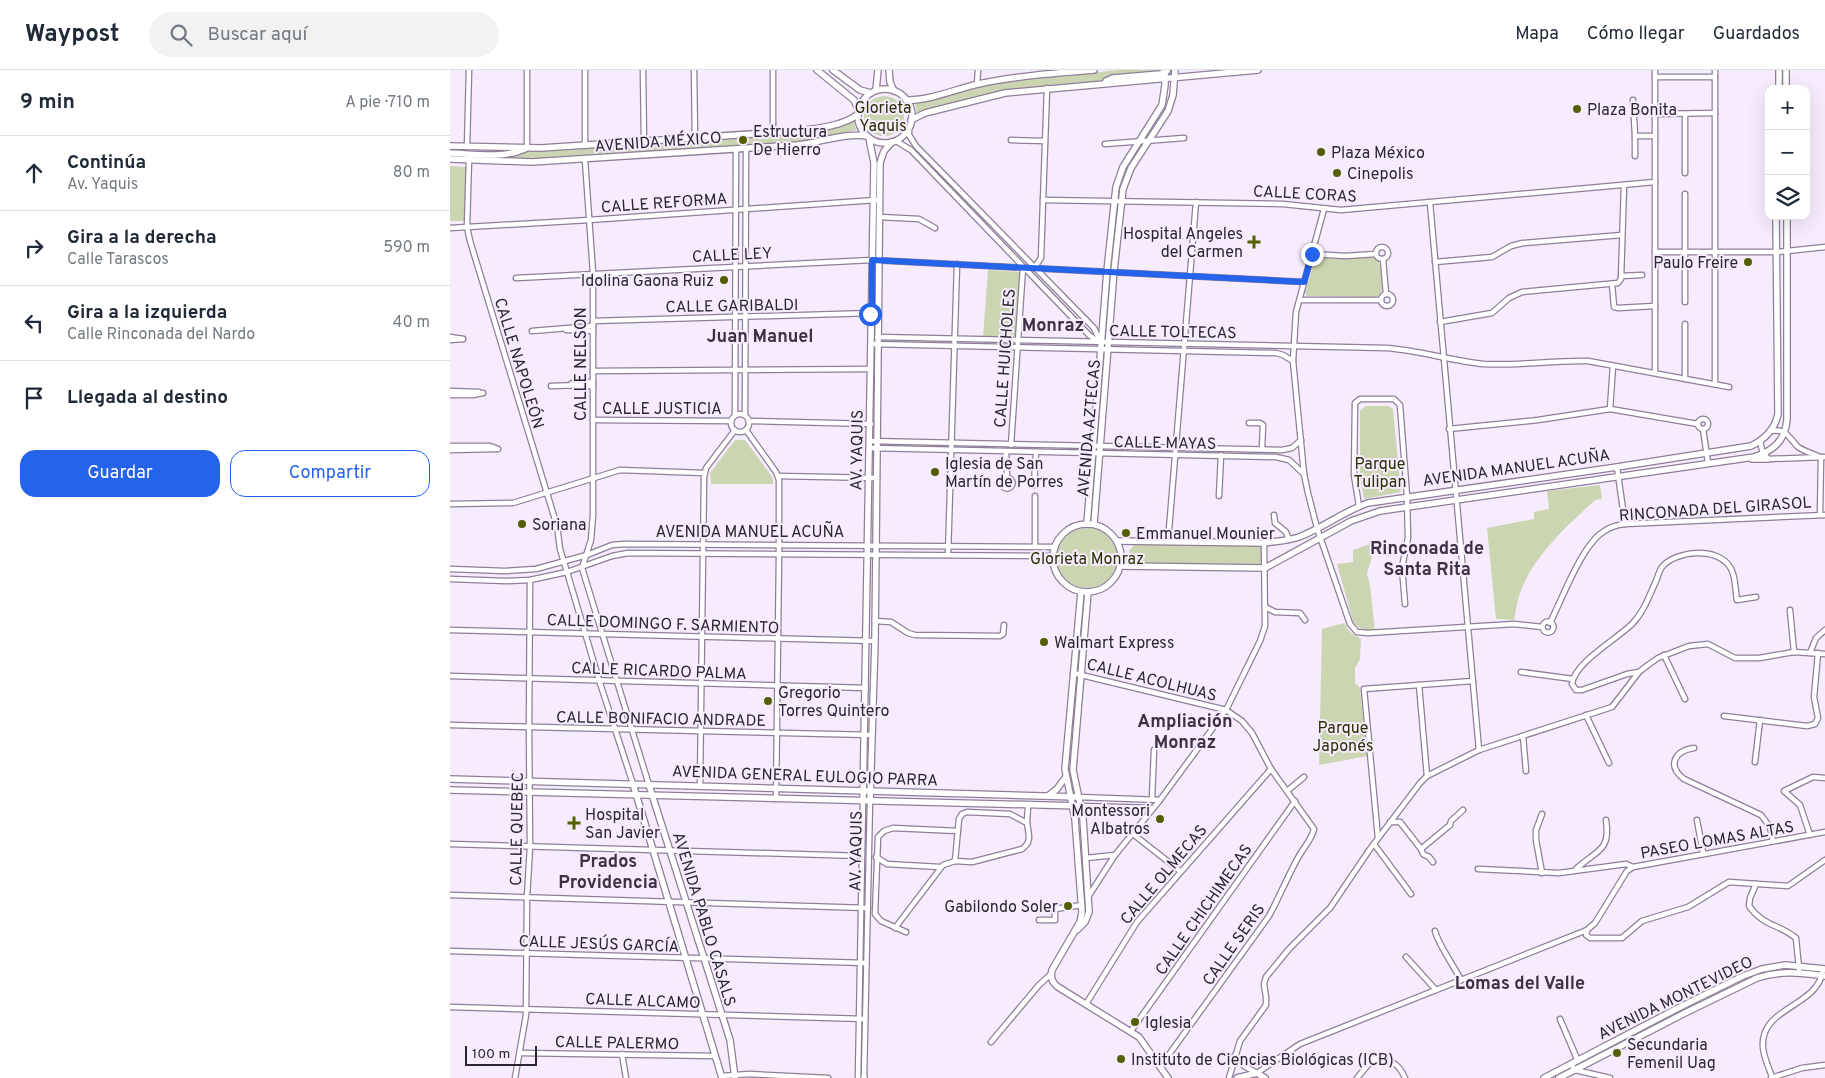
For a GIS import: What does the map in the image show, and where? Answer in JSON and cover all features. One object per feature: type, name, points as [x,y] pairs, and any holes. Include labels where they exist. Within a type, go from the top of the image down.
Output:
[{"type":"street","points":[[468,147],[469,70]]},
{"type":"street","points":[[450,153],[503,155],[515,153],[526,148],[527,70]]},
{"type":"street","points":[[585,70],[585,146]]},
{"type":"street","points":[[643,70],[644,142]]},
{"type":"street","points":[[694,70],[695,138]]},
{"type":"street","points":[[773,70],[773,133]]},
{"type":"street","points":[[817,70],[854,100],[860,126],[868,137],[878,142],[894,141],[906,133],[912,120],[911,110],[906,100],[888,89],[860,90],[833,70]]},
{"type":"street","points":[[858,112],[864,98],[873,91],[878,70]]},
{"type":"street","points":[[889,70],[890,82],[894,91]]},
{"type":"street","points":[[978,70],[978,84]]},
{"type":"street","points":[[906,100],[978,84],[1029,76],[1094,70]]},
{"type":"street","points":[[912,120],[925,113],[974,99],[1005,93],[1099,84],[1176,72],[1258,70]]},
{"type":"street","points":[[1655,70],[1655,373]]},
{"type":"street","points":[[1715,70],[1715,384]]},
{"type":"street","points":[[1778,70],[1778,85]]},
{"type":"street","points":[[1786,70],[1786,85]]},
{"type":"street","name":"AVENIDA AZTECAS","points":[[1094,524],[1114,271],[1123,189],[1128,174],[1168,111],[1172,100],[1176,72]]},
{"type":"street","name":"AVENIDA AZTECAS","points":[[1086,524],[1114,200],[1120,173],[1162,105],[1166,73]]},
{"type":"street","points":[[1655,77],[1715,77]]},
{"type":"street","points":[[1035,267],[1040,258],[1047,88]]},
{"type":"street","points":[[1633,100],[1635,156]]},
{"type":"street","name":"AVENIDA MÉXICO","points":[[450,146],[526,148],[585,146],[773,133],[816,129],[854,117],[858,112]]},
{"type":"street","points":[[1655,114],[1715,113]]},
{"type":"street","points":[[1684,114],[1685,173]]},
{"type":"street","points":[[909,128],[909,135],[916,146],[1094,328],[1101,342]]},
{"type":"street","name":"AVENIDA MÉXICO","points":[[450,159],[524,163],[585,160],[812,144],[853,135],[868,137]]},
{"type":"street","points":[[1635,136],[1655,136]]},
{"type":"street","name":"AV. YAQUIS","points":[[862,1078],[858,1019],[867,641],[871,344],[875,337],[880,217],[874,163],[868,137]]},
{"type":"street","points":[[1105,144],[1184,138]]},
{"type":"street","points":[[1011,140],[1045,141]]},
{"type":"street","points":[[894,141],[911,150],[1089,335],[1101,342]]},
{"type":"street","name":"AV. YAQUIS","points":[[862,1078],[868,908],[877,478],[878,344],[875,337],[872,313],[872,260],[881,156],[894,141]]},
{"type":"street","points":[[735,430],[740,432],[746,430],[749,426],[749,421],[745,415],[746,149]]},
{"type":"street","points":[[735,430],[732,421],[735,415],[736,150]]},
{"type":"street","name":"CALLE NAPOLEÓN","points":[[469,159],[467,227],[470,241],[557,526],[567,572]]},
{"type":"street","name":"CALLE NELSON","points":[[582,568],[592,533],[593,420],[593,273],[585,160]]},
{"type":"street","name":"CALLE CORAS","points":[[1043,200],[1284,204],[1340,210],[1655,182]]},
{"type":"street","points":[[1620,279],[1624,185]]},
{"type":"street","points":[[1685,194],[1685,302]]},
{"type":"street","name":"CALLE REFORMA","points":[[450,228],[877,200]]},
{"type":"street","points":[[1168,542],[1196,202]]},
{"type":"street","points":[[1430,203],[1479,750]]},
{"type":"street","points":[[1324,209],[1296,312],[1292,361],[1304,474],[1317,528],[1350,624],[1357,632],[1368,634],[1514,624],[1542,627],[1544,624],[1550,623],[1553,628],[1548,633],[1542,627]]},
{"type":"street","points":[[880,217],[919,219],[935,228]]},
{"type":"street","points":[[1771,431],[1778,414],[1776,220]]},
{"type":"street","points":[[1766,456],[1777,445],[1785,432],[1787,420],[1787,220]]},
{"type":"street","points":[[1435,262],[1492,257],[1511,246],[1523,243],[1622,235]]},
{"type":"street","points":[[1655,252],[1777,252],[1825,247]]},
{"type":"street","points":[[1376,254],[1380,248],[1387,249],[1388,254],[1383,259],[1386,294]]},
{"type":"street","points":[[1312,254],[1345,256],[1376,254]]},
{"type":"street","points":[[1376,254],[1378,258],[1383,259]]},
{"type":"street","name":"CALLE LEY","points":[[516,278],[746,265],[879,260],[1304,282]]},
{"type":"street","points":[[948,555],[957,264]]},
{"type":"street","name":"CALLE HUICHOLES","points":[[1007,477],[1023,266]]},
{"type":"street","points":[[1440,322],[1492,313],[1510,298],[1522,292],[1612,284],[1620,279],[1642,275]]},
{"type":"street","points":[[1612,284],[1614,307],[1655,306]]},
{"type":"street","points":[[1381,300],[1386,306],[1392,304],[1393,298],[1386,294]]},
{"type":"street","points":[[1381,300],[1382,296],[1386,294]]},
{"type":"street","points":[[1300,300],[1381,300]]},
{"type":"street","name":"CALLE GARIBALDI","points":[[532,331],[735,317],[872,313]]},
{"type":"street","points":[[1685,324],[1685,379]]},
{"type":"street","name":"CALLE TOLTECAS","points":[[875,337],[1406,349],[1485,364],[1570,360],[1588,361],[1729,387]]},
{"type":"street","name":"CALLE TOLTECAS","points":[[871,344],[1276,353],[1286,356],[1292,361]]},
{"type":"street","points":[[1610,409],[1613,366]]},
{"type":"street","points":[[593,371],[871,369]]},
{"type":"street","points":[[551,386],[572,383],[574,386],[593,384]]},
{"type":"street","points":[[450,393],[483,393],[473,395],[450,393]]},
{"type":"street","points":[[1359,506],[1354,482],[1355,404],[1360,399],[1394,399],[1400,405],[1407,496],[1408,538],[1402,567],[1406,604]]},
{"type":"street","points":[[1449,429],[1538,420],[1610,409],[1698,424],[1699,428],[1703,429]]},
{"type":"street","points":[[735,415],[745,415]]},
{"type":"street","points":[[1698,424],[1703,419],[1707,422],[1707,427],[1703,429]]},
{"type":"street","name":"CALLE JUSTICIA","points":[[593,420],[732,421]]},
{"type":"street","points":[[749,421],[871,424]]},
{"type":"street","points":[[1249,423],[1260,423],[1263,425],[1262,449]]},
{"type":"street","points":[[1703,429],[1708,463]]},
{"type":"street","points":[[700,786],[704,473],[735,430]]},
{"type":"street","points":[[746,430],[778,476],[776,798]]},
{"type":"street","points":[[1771,431],[1785,432],[1800,448],[1823,457]]},
{"type":"street","name":"AVENIDA MANUEL ACUÑA","points":[[1117,541],[1264,543],[1288,540],[1317,528],[1359,506],[1378,501],[1744,448],[1760,441],[1771,431]]},
{"type":"street","name":"CALLE MAYAS","points":[[870,441],[1287,450],[1297,445],[1301,440]]},
{"type":"street","points":[[1760,441],[1766,456]]},
{"type":"street","points":[[450,446],[490,446],[498,449],[450,450]]},
{"type":"street","name":"CALLE MAYAS","points":[[870,448],[1284,458],[1294,463],[1304,474]]},
{"type":"street","points":[[1034,485],[1036,452]]},
{"type":"street","points":[[1220,496],[1221,455]]},
{"type":"street","points":[[1766,456],[1823,457]]},
{"type":"street","name":"AVENIDA MANUEL ACUÑA","points":[[1121,566],[1265,568],[1362,516],[1380,511],[1766,456]]},
{"type":"street","name":"RINCONADA DEL GIRASOL","points":[[1550,623],[1589,545],[1603,532],[1625,524],[1823,514],[1823,457]]},
{"type":"street","points":[[1617,467],[1625,524]]},
{"type":"street","points":[[450,504],[506,504],[620,470],[704,473]]},
{"type":"street","points":[[778,476],[877,478]]},
{"type":"street","points":[[1035,496],[1035,547]]},
{"type":"street","points":[[1274,515],[1275,523],[1286,532],[1288,540]]},
{"type":"street","points":[[1086,524],[1094,524],[1110,532],[1117,541],[1121,551],[1121,566],[1111,583],[1101,590],[1081,592],[1069,587],[1060,579],[1054,568],[1053,556],[1060,536],[1069,529],[1086,524]]},
{"type":"street","points":[[1088,897],[1115,855],[1160,800],[1226,710],[1260,641],[1265,626],[1264,543]]},
{"type":"street","name":"AVENIDA MANUEL ACUÑA","points":[[450,569],[516,571],[536,569],[618,544],[1055,547]]},
{"type":"street","points":[[1639,672],[1627,674],[1582,690],[1574,688],[1573,679],[1587,660],[1614,640],[1638,617],[1644,608],[1662,567],[1682,556],[1692,553],[1707,553],[1719,556],[1731,568],[1737,600],[1756,597]]},
{"type":"street","name":"AVENIDA MANUEL ACUÑA","points":[[450,579],[530,580],[582,568],[620,554],[1053,556]]},
{"type":"street","name":"AVENIDA PABLO CASALS","points":[[582,568],[732,1050],[735,1076]]},
{"type":"street","name":"AVENIDA PABLO CASALS","points":[[567,572],[722,1077]]},
{"type":"street","name":"CALLE QUEBEC","points":[[515,1078],[526,1009],[527,897],[530,847],[530,580]]},
{"type":"street","points":[[991,1042],[1039,985],[1051,974],[1054,965],[1074,933],[1081,917],[1082,905],[1076,825],[1065,769],[1081,592]]},
{"type":"street","points":[[1074,933],[1088,917],[1081,806],[1073,770],[1088,592]]},
{"type":"street","points":[[1266,607],[1275,612],[1300,613],[1305,620]]},
{"type":"street","points":[[1790,610],[1794,652]]},
{"type":"street","points":[[875,621],[891,622],[908,633],[915,634],[1000,636],[1003,634],[1004,625]]},
{"type":"street","name":"CALLE DOMINGO F. SARMIENTO","points":[[450,630],[874,641]]},
{"type":"street","points":[[1810,653],[1816,638],[1825,630]]},
{"type":"street","points":[[1229,1078],[1240,1041],[1266,1005],[1264,984],[1266,977],[1289,949],[1330,908],[1390,822],[1427,776],[1479,750],[1612,707],[1639,672],[1664,655],[1689,646],[1708,644],[1735,658],[1759,658],[1794,652],[1825,654]]},
{"type":"street","points":[[1724,716],[1807,726],[1815,724],[1818,718],[1814,697],[1818,654]]},
{"type":"street","points":[[1664,655],[1685,699]]},
{"type":"street","points":[[1520,672],[1573,679]]},
{"type":"street","name":"CALLE ACOLHUAS","points":[[1073,673],[1226,710],[1242,721],[1252,733],[1271,769],[1314,829]]},
{"type":"street","name":"CALLE RICARDO PALMA","points":[[450,676],[866,688]]},
{"type":"street","points":[[1378,839],[1364,689],[1472,681]]},
{"type":"street","points":[[1419,685],[1427,776]]},
{"type":"street","points":[[1586,715],[1609,763]]},
{"type":"street","points":[[1755,762],[1760,720]]},
{"type":"street","name":"CALLE BONIFACIO ANDRADE","points":[[450,724],[872,736]]},
{"type":"street","points":[[1523,736],[1526,771]]},
{"type":"street","points":[[1694,748],[1681,751],[1675,759],[1674,765],[1679,775],[1761,815],[1770,827],[1773,841]]},
{"type":"street","points":[[1152,799],[1154,750]]},
{"type":"street","name":"CALLE OLMECAS","points":[[1086,1004],[1132,929],[1180,870],[1271,769]]},
{"type":"street","points":[[1810,835],[1800,805],[1784,791],[1813,777],[1825,778]]},
{"type":"street","points":[[1047,796],[1057,789],[1066,778]]},
{"type":"street","points":[[1287,791],[1304,778]]},
{"type":"street","name":"AVENIDA GENERAL EULOGIO PARRA","points":[[450,779],[1160,800]]},
{"type":"street","name":"AVENIDA GENERAL EULOGIO PARRA","points":[[450,790],[1153,808]]},
{"type":"street","points":[[964,803],[965,794]]},
{"type":"street","name":"CALLE CHICHIMECAS","points":[[1131,1032],[1295,801]]},
{"type":"street","points":[[895,928],[940,867],[949,862],[972,862],[1022,849],[1029,842],[1030,836],[1026,822],[1026,805]]},
{"type":"street","points":[[1421,848],[1450,825],[1451,821],[1464,810]]},
{"type":"street","points":[[955,861],[960,816],[964,813],[1010,814],[1026,822]]},
{"type":"street","points":[[1542,814],[1536,830],[1536,840],[1542,873]]},
{"type":"street","points":[[1575,870],[1605,844],[1608,835],[1606,820]]},
{"type":"street","points":[[1697,820],[1703,853]]},
{"type":"street","points":[[1390,822],[1400,822],[1421,848],[1423,854],[1433,862]]},
{"type":"street","points":[[906,932],[881,921],[875,914],[878,837],[888,829],[958,831]]},
{"type":"street","name":"CALLE SERIS","points":[[1160,1066],[1269,916],[1281,895],[1290,872],[1312,836],[1314,829]]},
{"type":"street","name":"PASEO LOMAS ALTAS","points":[[1257,1073],[1300,1044],[1587,930],[1595,923],[1627,871],[1633,866],[1825,832]]},
{"type":"street","points":[[1133,834],[1180,870]]},
{"type":"street","points":[[450,844],[862,856]]},
{"type":"street","points":[[1374,844],[1411,894]]},
{"type":"street","points":[[1079,866],[1086,862],[1115,855]]},
{"type":"street","points":[[876,857],[887,864],[940,867]]},
{"type":"street","points":[[1587,930],[1586,935],[1590,938],[1619,939],[1642,921],[1688,907],[1729,882],[1788,886],[1825,860]]},
{"type":"street","points":[[876,873],[879,868],[887,864]]},
{"type":"street","points":[[1478,869],[1542,873],[1626,864],[1633,866]]},
{"type":"street","points":[[1756,884],[1749,906],[1766,923],[1786,930],[1796,938],[1800,970]]},
{"type":"street","points":[[450,895],[868,908]]},
{"type":"street","points":[[1039,920],[1055,920],[1055,909],[1082,905]]},
{"type":"street","points":[[1435,931],[1436,938],[1448,955],[1461,980]]},
{"type":"street","name":"CALLE JESÚS GARCÍA","points":[[450,951],[866,963]]},
{"type":"street","points":[[1406,957],[1436,990]]},
{"type":"street","name":"AVENIDA MONTEVIDEO","points":[[1544,1078],[1743,976],[1769,967],[1785,965],[1800,970],[1824,973]]},
{"type":"street","name":"AVENIDA MONTEVIDEO","points":[[1559,1078],[1746,983],[1774,973],[1800,970]]},
{"type":"street","points":[[1824,973],[1820,984],[1810,995],[1777,1016],[1767,1027],[1762,1046],[1772,1078],[1802,1068],[1825,1065]]},
{"type":"street","points":[[1051,974],[1053,982],[1058,987],[1143,1041],[1168,1078]]},
{"type":"street","points":[[1743,976],[1746,983]]},
{"type":"street","points":[[1682,1006],[1685,1013]]},
{"type":"street","name":"CALLE ALCAMO","points":[[450,1007],[865,1019]]},
{"type":"street","points":[[1560,1019],[1578,1061]]},
{"type":"street","name":"CALLE PALERMO","points":[[520,1053],[715,1056]]},
{"type":"street","points":[[622,1054],[626,1078]]},
{"type":"street","points":[[1235,1055],[1244,1066],[1265,1078]]},
{"type":"street","points":[[1357,1078],[1373,1059],[1385,1059],[1400,1066],[1404,1078]]},
{"type":"street","points":[[1571,1064],[1575,1070],[1610,1078]]},
{"type":"street","points":[[1237,1078],[1257,1073]]},
{"type":"street","points":[[722,1077],[828,1078]]},
{"type":"green space","points":[[1118,70],[1161,70],[1161,72],[1128,75],[1099,82],[1035,87],[991,95],[917,113],[915,103],[1002,82]]},
{"type":"green space","name":"Glorieta Yaquis","points":[[888,96],[895,99],[901,105],[904,116],[903,124],[895,133],[888,136],[880,136],[873,133],[865,124],[864,112],[867,105],[876,97]]},
{"type":"green space","points":[[854,120],[856,130],[803,142],[535,161],[488,159],[527,150],[793,133]]},
{"type":"green space","points":[[450,166],[468,167],[465,221],[450,221]]},
{"type":"green space","points":[[1374,257],[1379,263],[1382,288],[1382,291],[1377,296],[1307,296],[1305,294],[1315,258]]},
{"type":"green space","points":[[988,270],[1021,272],[1017,339],[983,337]]},
{"type":"green space","name":"Parque Tulipan","points":[[1366,406],[1388,406],[1393,409],[1401,492],[1364,499],[1360,477],[1360,411]]},
{"type":"green space","points":[[735,440],[745,440],[773,478],[773,484],[711,484],[710,473]]},
{"type":"green space","points":[[1600,485],[1602,499],[1595,500],[1573,521],[1552,542],[1534,566],[1520,593],[1514,620],[1496,619],[1487,528],[1534,519],[1534,512],[1549,509],[1547,491]]},
{"type":"green space","name":"Glorieta Monraz","points":[[1081,528],[1093,528],[1104,533],[1112,541],[1117,552],[1115,570],[1104,583],[1093,588],[1081,588],[1070,583],[1062,575],[1057,564],[1057,552],[1062,541],[1070,533]]},
{"type":"green space","points":[[1376,542],[1367,574],[1375,631],[1371,631],[1360,628],[1353,621],[1337,564],[1353,562],[1353,550]]},
{"type":"green space","points":[[1134,545],[1262,546],[1262,566],[1136,564],[1130,560],[1129,551]]},
{"type":"green space","name":"Parque Japonés","points":[[1344,623],[1350,632],[1361,639],[1360,659],[1355,668],[1355,683],[1360,688],[1367,756],[1319,765],[1322,629]]},
{"type":"place","name":"Plaza Bonita","points":[[1577,109]]},
{"type":"place","name":"Estructura De Hierro","points":[[743,140]]},
{"type":"place","name":"Plaza México","points":[[1321,152]]},
{"type":"place","name":"Cinepolis","points":[[1337,173]]},
{"type":"place","name":"Hospital Angeles del Carmen","points":[[1254,242]]},
{"type":"place","name":"Paulo Freire","points":[[1748,262]]},
{"type":"place","name":"Idolina Gaona Ruiz","points":[[724,280]]},
{"type":"place","name":"Iglesia de San Martín de Porres","points":[[935,472]]},
{"type":"place","name":"Soriana","points":[[522,524]]},
{"type":"place","name":"Emmanuel Mounier","points":[[1126,533]]},
{"type":"place","name":"Walmart Express","points":[[1044,642]]},
{"type":"place","name":"Gregorio Torres Quintero","points":[[768,701]]},
{"type":"place","name":"Montessori Albatros","points":[[1160,819]]},
{"type":"place","name":"Hospital San Javier","points":[[574,823]]},
{"type":"place","name":"Gabilondo Soler","points":[[1068,906]]},
{"type":"place","name":"Iglesia","points":[[1135,1022]]},
{"type":"place","name":"Secundaria Femenil Uag","points":[[1617,1053]]},
{"type":"place","name":"Instituto de Ciencias Biológicas (ICB)","points":[[1121,1059]]},
{"type":"district","name":"Monraz","points":[[1053,325]]},
{"type":"district","name":"Juan Manuel","points":[[760,336]]},
{"type":"district","name":"Rinconada de Santa Rita","points":[[1427,558]]},
{"type":"district","name":"Ampliación Monraz","points":[[1185,731]]},
{"type":"district","name":"Prados Providencia","points":[[608,871]]},
{"type":"district","name":"Lomas del Valle","points":[[1520,983]]},
{"type":"route","points":[[870,314],[872,313],[872,260],[1304,282],[1312,254]]}]
